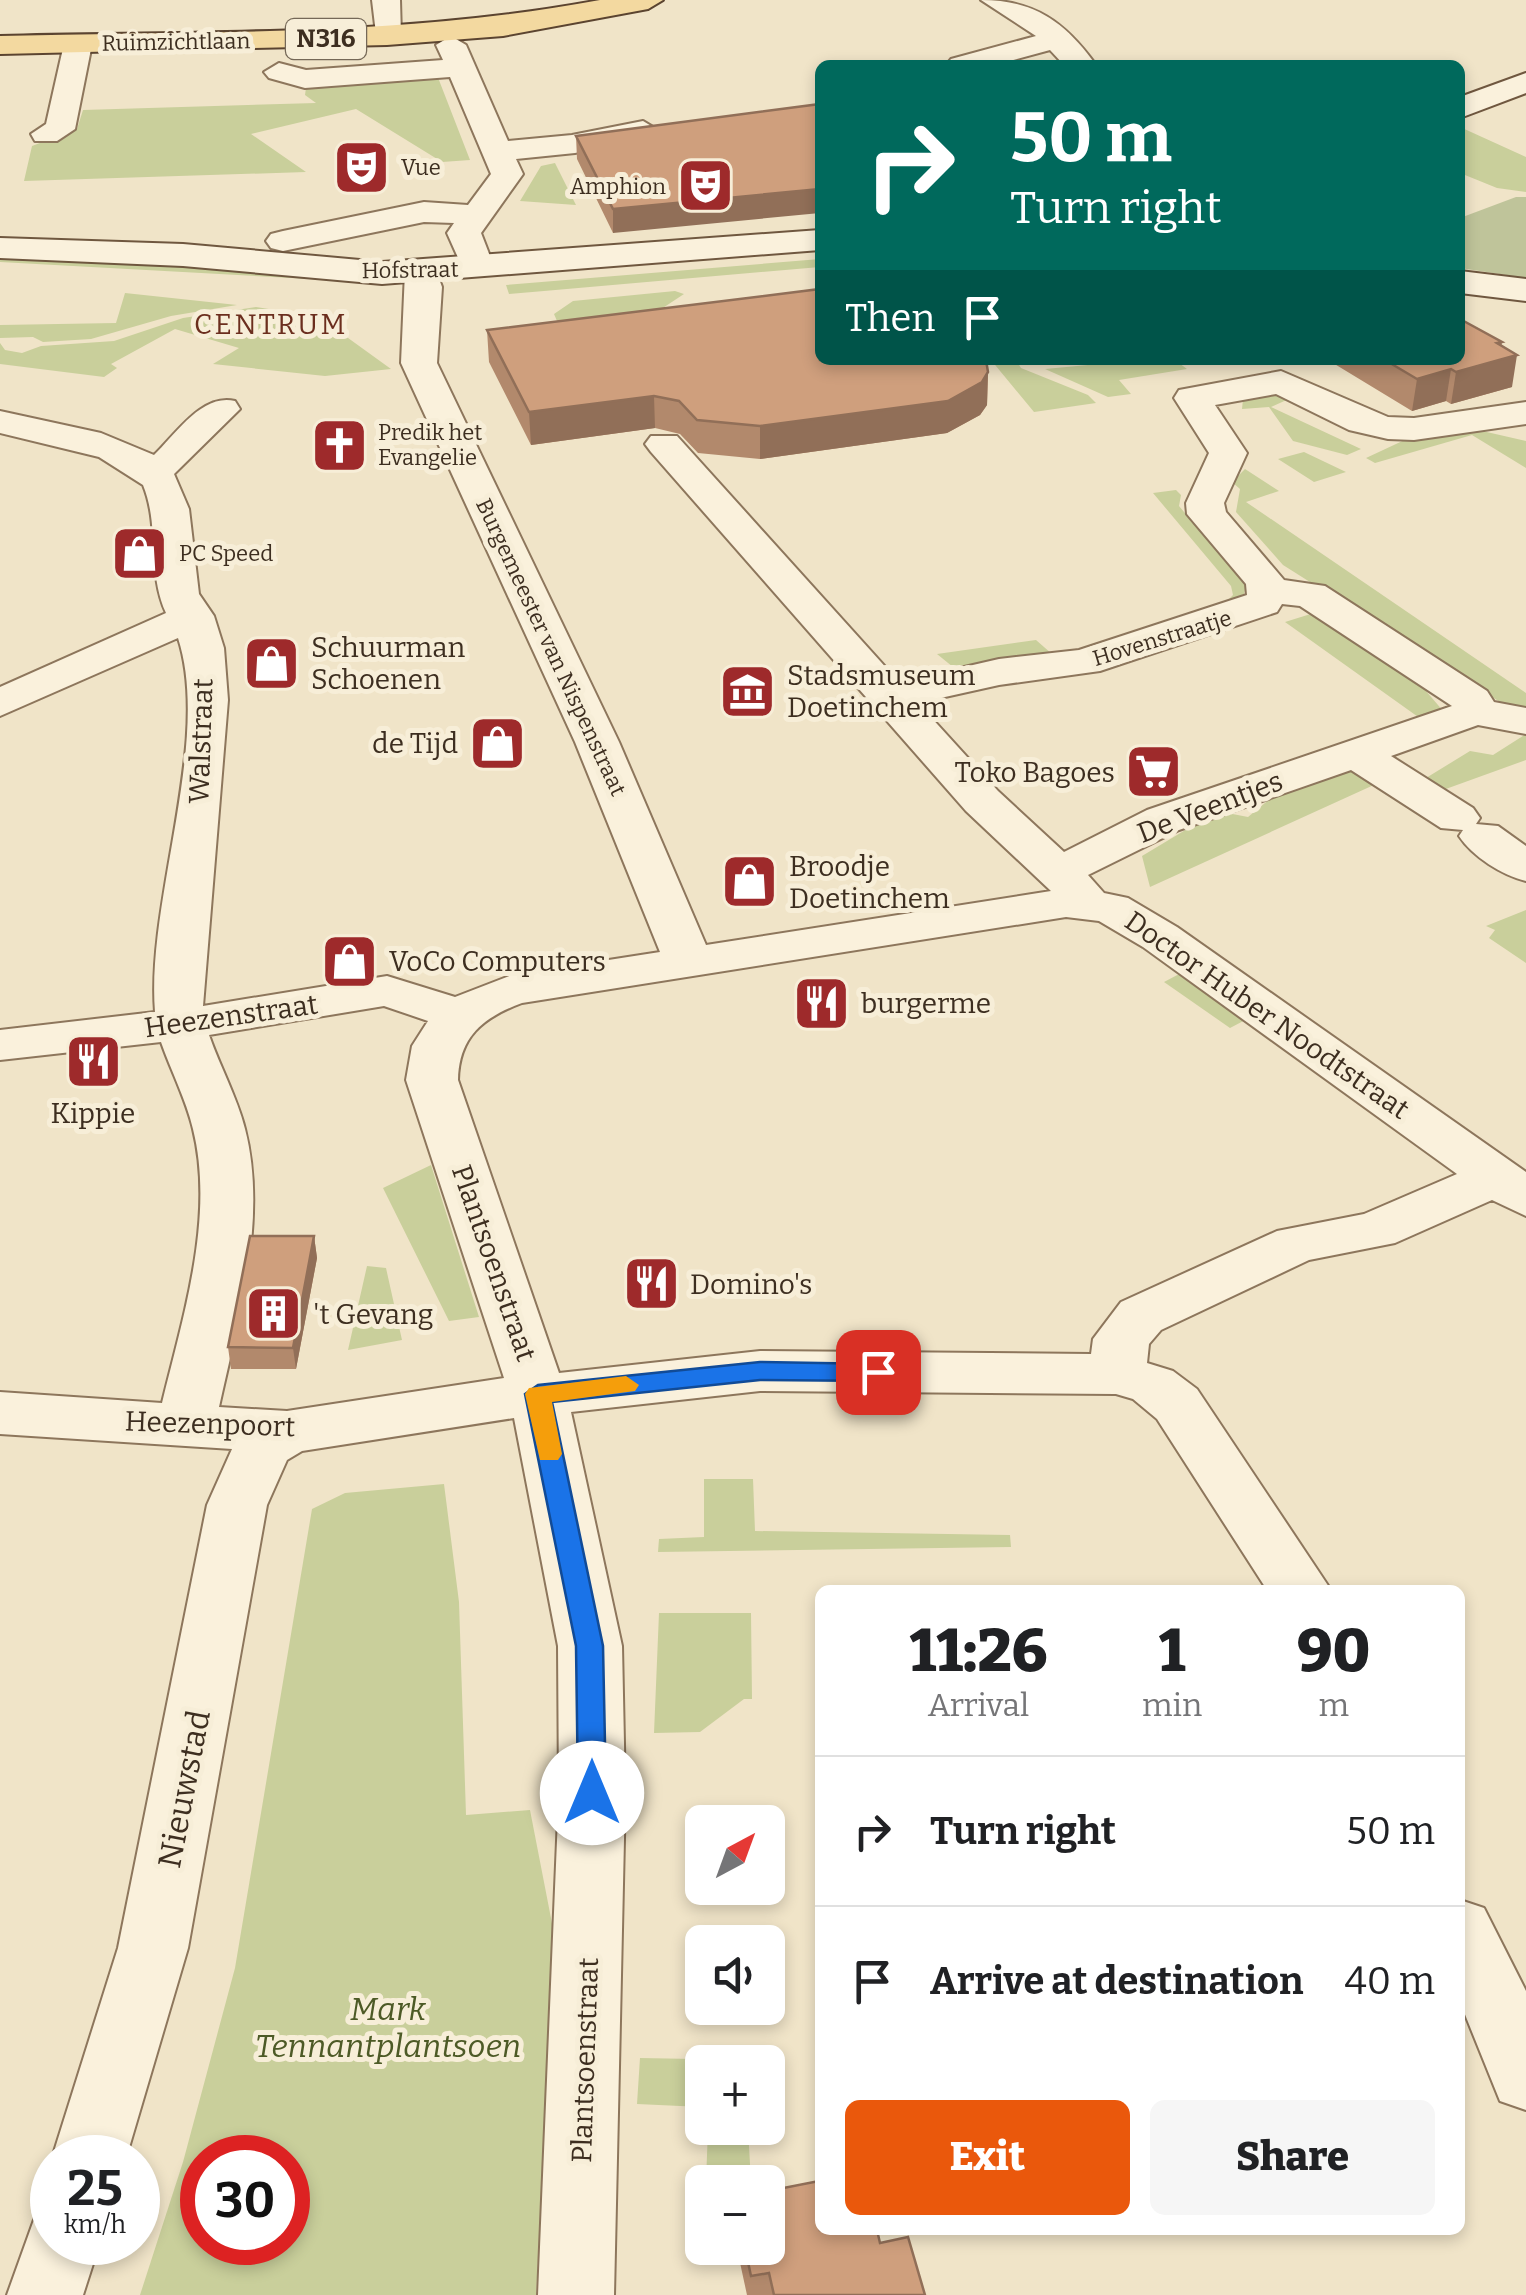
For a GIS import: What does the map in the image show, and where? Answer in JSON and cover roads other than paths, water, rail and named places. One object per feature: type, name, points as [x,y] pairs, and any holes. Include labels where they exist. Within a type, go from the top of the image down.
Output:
[{"type":"main road","name":"Ruimzichtlaan","points":[[0,45],[78,44],[385,18],[529,0]]},
{"type":"main road","name":"Ruimzichtlaan","points":[[0,28],[385,18],[503,27],[648,0]]},
{"type":"street","points":[[995,0],[1040,22],[1077,60]]},
{"type":"street","points":[[980,60],[1058,39]]},
{"type":"street","points":[[46,134],[60,129],[78,44]]},
{"type":"street","points":[[279,72],[305,78],[456,56],[507,174],[464,233],[476,264]]},
{"type":"street","points":[[1465,106],[1526,82]]},
{"type":"street","points":[[496,151],[575,144],[624,149],[673,134],[609,130],[575,144]]},
{"type":"street","name":"Hofstraat","points":[[283,241],[424,212],[477,215]]},
{"type":"street","name":"Hofstraat","points":[[0,248],[183,255],[424,279],[815,240]]},
{"type":"street","name":"Hofstraat","points":[[0,266],[114,269],[303,284],[815,255]]},
{"type":"street","name":"Burgemeester van Nispenstraat","points":[[424,279],[419,363],[598,742],[689,963]]},
{"type":"street","points":[[1465,283],[1526,290]]},
{"type":"street","points":[[1475,712],[1472,700],[1311,595],[1270,591],[1207,514],[1205,503],[1228,453],[1192,398],[1282,382],[1362,422],[1388,428],[1526,413]]},
{"type":"street","points":[[0,422],[94,444],[156,481],[167,464],[222,410]]},
{"type":"street","points":[[664,444],[982,801],[1073,887]]},
{"type":"street","name":"Walstraat","points":[[156,481],[176,545],[179,595],[192,616],[204,654],[206,708],[178,999],[182,1024]]},
{"type":"street","name":"Hovenstraatje","points":[[888,696],[999,672],[1085,662],[1250,611],[1263,604],[1270,591]]},
{"type":"street","points":[[0,703],[192,616]]},
{"type":"street","name":"De Veentjes","points":[[1073,887],[1097,856],[1163,820],[1475,712],[1526,721]]},
{"type":"street","points":[[1356,753],[1526,866]]},
{"type":"street","name":"Doctor Huber Noodtstraat","points":[[689,963],[1006,910],[1073,887],[1160,936],[1512,1187]]},
{"type":"street","points":[[458,1014],[512,990],[689,963]]},
{"type":"street","name":"Heezenstraat","points":[[0,1045],[182,1024],[387,992],[458,1014]]},
{"type":"street","name":"Plantsoenstraat","points":[[458,1014],[437,1042],[432,1057],[432,1080],[538,1394],[590,1646],[592,1793],[576,2295]]},
{"type":"street","points":[[182,1024],[223,1148],[221,1272],[185,1426]]},
{"type":"street","points":[[1297,1585],[1177,1404],[1152,1385],[1118,1374],[1120,1338],[1141,1316],[1296,1244],[1376,1230],[1512,1187]]},
{"type":"street","name":"Heezenpoort","points":[[0,1414],[287,1432],[538,1394],[760,1371],[1118,1374]]},
{"type":"street","name":"Nieuwstad","points":[[96,2135],[153,1948],[237,1505],[262,1448],[287,1432]]},
{"type":"street","points":[[1465,1938],[1520,2052],[1526,2078]]},
{"type":"street","points":[[45,2295],[55,2265]]},
{"type":"place","name":"Vue","points":[[362,167]]},
{"type":"place","name":"Amphion","points":[[705,186]]},
{"type":"place","name":"Predik het Evangelie","points":[[339,445]]},
{"type":"place","name":"PC Speed","points":[[140,553]]},
{"type":"place","name":"Schuurman Schoenen","points":[[272,663]]},
{"type":"place","name":"Stadsmuseum Doetinchem","points":[[748,691]]},
{"type":"place","name":"de Tijd","points":[[497,743]]},
{"type":"place","name":"Toko Bagoes","points":[[1154,772]]},
{"type":"place","name":"Broodje Doetinchem","points":[[750,882]]},
{"type":"place","name":"VoCo Computers","points":[[350,961]]},
{"type":"place","name":"burgerme","points":[[822,1003]]},
{"type":"place","name":"Kippie","points":[[93,1062]]},
{"type":"place","name":"Domino's","points":[[651,1284]]},
{"type":"place","name":"'t Gevang","points":[[274,1314]]},
{"type":"district","name":"CENTRUM","points":[[271,324]]},
{"type":"park label","name":"Mark Tennantplantsoen","points":[[388,2028]]}]
